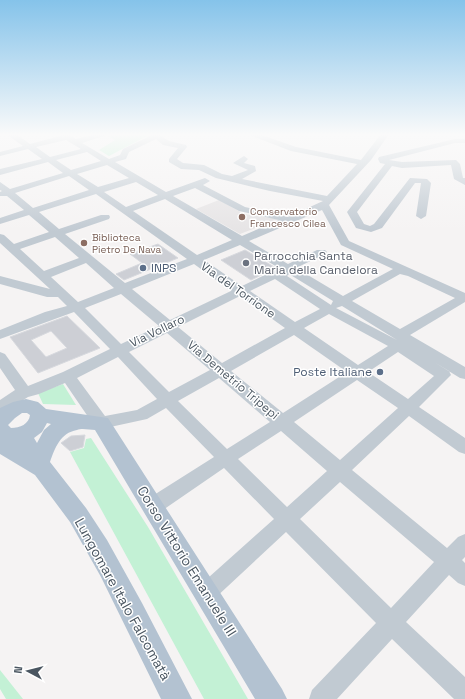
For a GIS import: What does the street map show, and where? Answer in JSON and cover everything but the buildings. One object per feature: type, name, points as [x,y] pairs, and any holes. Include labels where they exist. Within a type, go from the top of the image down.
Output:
[{"type":"main road","points":[[3,412],[25,406],[33,402]]},
{"type":"main road","points":[[33,402],[76,422]]},
{"type":"main road","points":[[11,432],[33,428],[40,420],[33,402]]},
{"type":"main road","points":[[0,445],[42,467],[50,435],[61,427],[76,422],[102,423]]},
{"type":"main road","name":"Corso Vittorio Emanuele III","points":[[102,423],[272,699]]},
{"type":"main road","name":"Lungomare Italo Falcomatà","points":[[11,432],[32,454],[88,530],[177,699]]},
{"type":"street","points":[[0,172],[22,167]]},
{"type":"street","name":"Via del Torrione","points":[[58,167],[97,191],[465,447]]},
{"type":"street","points":[[3,191],[93,167]]},
{"type":"street","points":[[117,167],[243,240],[282,271],[336,305],[399,341],[458,371],[408,408],[206,593]]},
{"type":"street","points":[[194,167],[201,167],[219,176],[326,202]]},
{"type":"street","points":[[234,180],[252,171],[252,168],[248,167]]},
{"type":"street","points":[[0,335],[63,310],[76,307],[123,289],[290,220],[326,202],[360,167]]},
{"type":"street","points":[[387,167],[352,212],[360,226],[370,228],[378,226],[413,180],[417,179],[426,183],[421,216]]},
{"type":"street","points":[[457,167],[459,179],[465,182]]},
{"type":"street","points":[[0,221],[138,178]]},
{"type":"street","points":[[348,179],[374,184]]},
{"type":"street","points":[[124,211],[206,180]]},
{"type":"street","points":[[196,185],[242,209],[290,220]]},
{"type":"street","name":"Via Demetrio Tripepi","points":[[3,191],[31,211],[465,576]]},
{"type":"street","points":[[326,202],[344,243],[464,297]]},
{"type":"street","points":[[12,248],[105,217]]},
{"type":"street","points":[[0,237],[76,307],[226,459],[391,623],[465,694]]},
{"type":"street","points":[[334,247],[342,243],[400,270],[464,297]]},
{"type":"street","name":"Via Vollaro","points":[[33,402],[68,376],[118,350],[321,252]]},
{"type":"street","points":[[42,276],[87,259]]},
{"type":"street","points":[[102,423],[141,415],[400,270]]},
{"type":"street","points":[[0,280],[47,293],[60,293]]},
{"type":"street","points":[[153,506],[358,372],[399,341],[464,297]]},
{"type":"street","points":[[0,357],[33,402]]},
{"type":"street","name":"Corso Vittorio Emanuele III","points":[[68,376],[102,423]]},
{"type":"street","points":[[321,699],[465,543]]},
{"type":"shaded area","name":"Conservatorio Francesco Cilea","points":[[219,200],[244,214],[279,219],[240,234],[196,209]]},
{"type":"green space","points":[[63,384],[76,405],[43,404],[38,393]]},
{"type":"green space","points":[[91,438],[148,527],[248,699],[204,699],[70,452],[84,448],[86,439]]},
{"type":"green space","points":[[0,670],[23,699],[6,699],[0,689]]},
{"type":"place","name":"Conservatorio Francesco Cilea","points":[[242,217]]},
{"type":"place","name":"Biblioteca Pietro De Nava","points":[[84,243]]},
{"type":"place","name":"Parrocchia Santa Maria della Candelora","points":[[246,263]]},
{"type":"place","name":"INPS","points":[[143,268]]},
{"type":"place","name":"Poste Italiane","points":[[380,372]]}]
